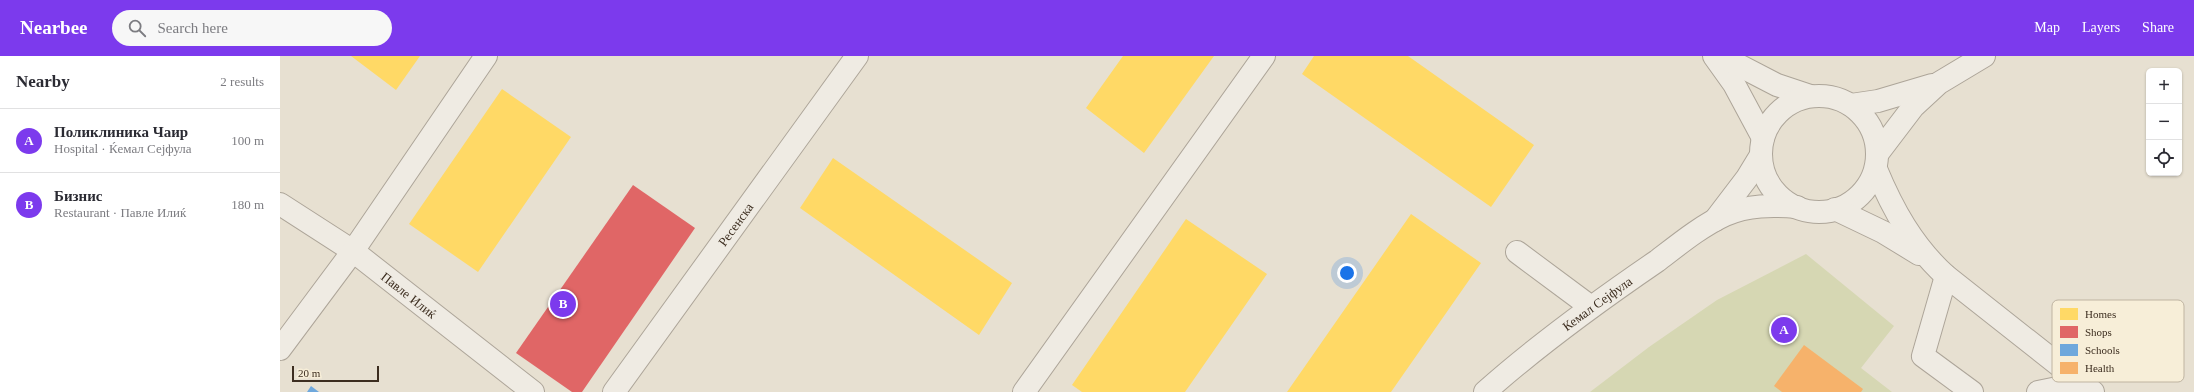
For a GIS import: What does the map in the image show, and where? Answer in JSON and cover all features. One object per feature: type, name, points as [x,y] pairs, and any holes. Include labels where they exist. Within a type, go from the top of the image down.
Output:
[{"type":"street","points":[[280,350],[353,251],[486,56]]},
{"type":"street","name":"Ресенска","points":[[614,392],[857,56]]},
{"type":"street","points":[[1024,392],[1264,56]]},
{"type":"street","points":[[1714,56],[1734,84],[1762,147],[1764,171],[1771,186],[1782,198],[1797,207]]},
{"type":"street","points":[[1721,56],[1777,85],[1810,96]]},
{"type":"street","points":[[1714,221],[1738,211],[1757,206],[1797,207],[1812,211],[1835,209],[1845,206],[1859,197],[1869,184],[1877,161],[1913,107],[1939,83],[1984,56]]},
{"type":"street","points":[[1851,105],[1906,94],[1939,83]]},
{"type":"street","points":[[1714,221],[1747,178],[1762,147],[1770,123],[1780,110],[1794,101],[1810,96],[1826,96],[1843,100],[1857,109],[1868,121],[1875,136],[1877,161],[1898,216],[1927,259]]},
{"type":"street","name":"Павле Илиќ","points":[[280,204],[353,251],[533,392]]},
{"type":"street","points":[[1835,209],[1883,232],[1927,259],[1946,276],[2052,360]]},
{"type":"street","name":"Кемал Сејфула","points":[[1485,392],[1516,365],[1592,307],[1714,221]]},
{"type":"street","points":[[1517,252],[1592,307]]},
{"type":"street","points":[[1946,276],[1923,356],[1972,392]]},
{"type":"street","points":[[2038,392],[2087,388]]},
{"type":"green space","points":[[1806,254],[1894,326],[1861,368],[1892,392],[1590,392],[1649,347],[1717,300]]},
{"type":"building: Homes","points":[[351,56],[420,56],[396,90]]},
{"type":"building: Homes","points":[[1123,56],[1214,56],[1144,153],[1086,108]]},
{"type":"building: Homes","points":[[1314,56],[1408,56],[1534,145],[1491,207],[1302,74]]},
{"type":"building: Homes","points":[[502,89],[571,137],[478,272],[409,224]]},
{"type":"building: Homes","points":[[833,158],[1012,283],[979,335],[800,208]]},
{"type":"building: Homes","points":[[1411,214],[1481,263],[1391,392],[1287,392]]},
{"type":"building: Homes","points":[[1186,219],[1267,274],[1185,392],[1082,392],[1072,385]]},
{"type":"building: Shops","points":[[633,185],[695,228],[582,392],[572,392],[516,353]]},
{"type":"building: Schools","points":[[311,386],[319,392],[307,392]]},
{"type":"building: Health","points":[[1804,345],[1863,389],[1861,392],[1782,392],[1774,386]]},
{"type":"place","name":"Бизнис","points":[[563,304]]},
{"type":"place","name":"Поликлиника Чаир","points":[[1784,330]]}]
